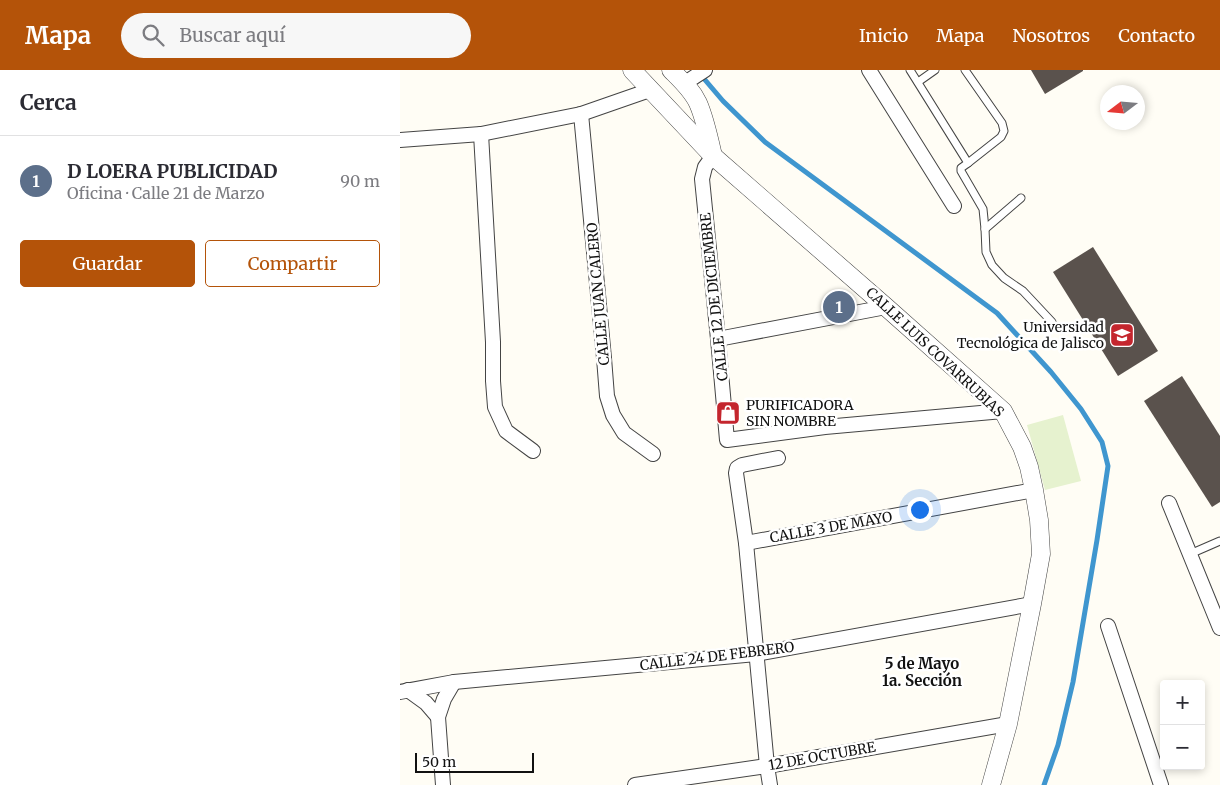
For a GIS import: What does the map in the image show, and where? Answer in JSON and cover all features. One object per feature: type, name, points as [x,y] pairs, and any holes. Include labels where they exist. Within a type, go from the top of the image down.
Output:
[{"type":"street","name":"CALLE LUIS COVARRUBIAS","points":[[632,70],[713,156],[1003,412],[1022,447],[1034,490],[1041,554],[1008,724],[991,785]]},
{"type":"street","points":[[671,70],[694,77],[698,102],[713,156]]},
{"type":"street","points":[[869,70],[954,206]]},
{"type":"street","points":[[400,140],[481,134],[581,114],[650,90]]},
{"type":"street","name":"CALLE JUAN CALERO","points":[[581,114],[606,396],[613,415],[624,433],[653,454]]},
{"type":"street","points":[[481,134],[495,407],[506,431],[533,451]]},
{"type":"street","name":"CALLE 12 DE DICIEMBRE","points":[[713,156],[705,167],[702,179],[727,440],[825,427],[1003,412]]},
{"type":"street","points":[[718,339],[886,307]]},
{"type":"street","points":[[770,785],[746,542],[736,473],[737,468],[742,465],[778,458]]},
{"type":"street","name":"CALLE 3 DE MAYO","points":[[746,542],[1034,490]]},
{"type":"street","points":[[1169,503],[1220,628]]},
{"type":"street","name":"CALLE 24 DE FEBRERO","points":[[404,691],[454,682],[756,654],[1032,604]]},
{"type":"street","points":[[1108,626],[1161,785]]},
{"type":"street","points":[[443,785],[438,717],[444,699],[454,682]]},
{"type":"street","points":[[404,691],[426,703],[438,717]]},
{"type":"street","name":"12 DE OCTUBRE","points":[[635,785],[767,766],[1008,724]]},
{"type":"lane","points":[[910,70],[968,163]]},
{"type":"lane","points":[[918,82],[935,70]]},
{"type":"lane","points":[[966,70],[1002,123],[1004,131],[1001,137],[961,168],[961,172],[983,209],[986,252],[992,265],[1004,278],[1023,292],[1052,322]]},
{"type":"lane","points":[[985,228],[1021,198]]},
{"type":"lane","points":[[1190,554],[1220,541]]},
{"type":"green space","points":[[1063,415],[1081,481],[1045,490],[1027,425]]},
{"type":"building","points":[[1031,70],[1083,70],[1083,71],[1045,94]]},
{"type":"building","points":[[1093,247],[1158,351],[1118,376],[1053,272]]},
{"type":"building","points":[[1182,376],[1220,436],[1220,502],[1212,507],[1144,401]]},
{"type":"waterway","points":[[700,74],[723,101],[765,142],[997,313],[1051,372],[1081,409],[1102,442],[1108,466],[1073,682],[1058,745],[1044,785]]},
{"type":"place","name":"D LOERA PUBLICIDAD","points":[[839,307]]},
{"type":"place","name":"Universidad Tecnológica de Jalisco","points":[[1122,335]]},
{"type":"place","name":"PURIFICADORA SIN NOMBRE","points":[[728,413]]},
{"type":"district","name":"5 de Mayo 1a. Sección","points":[[922,672]]}]
